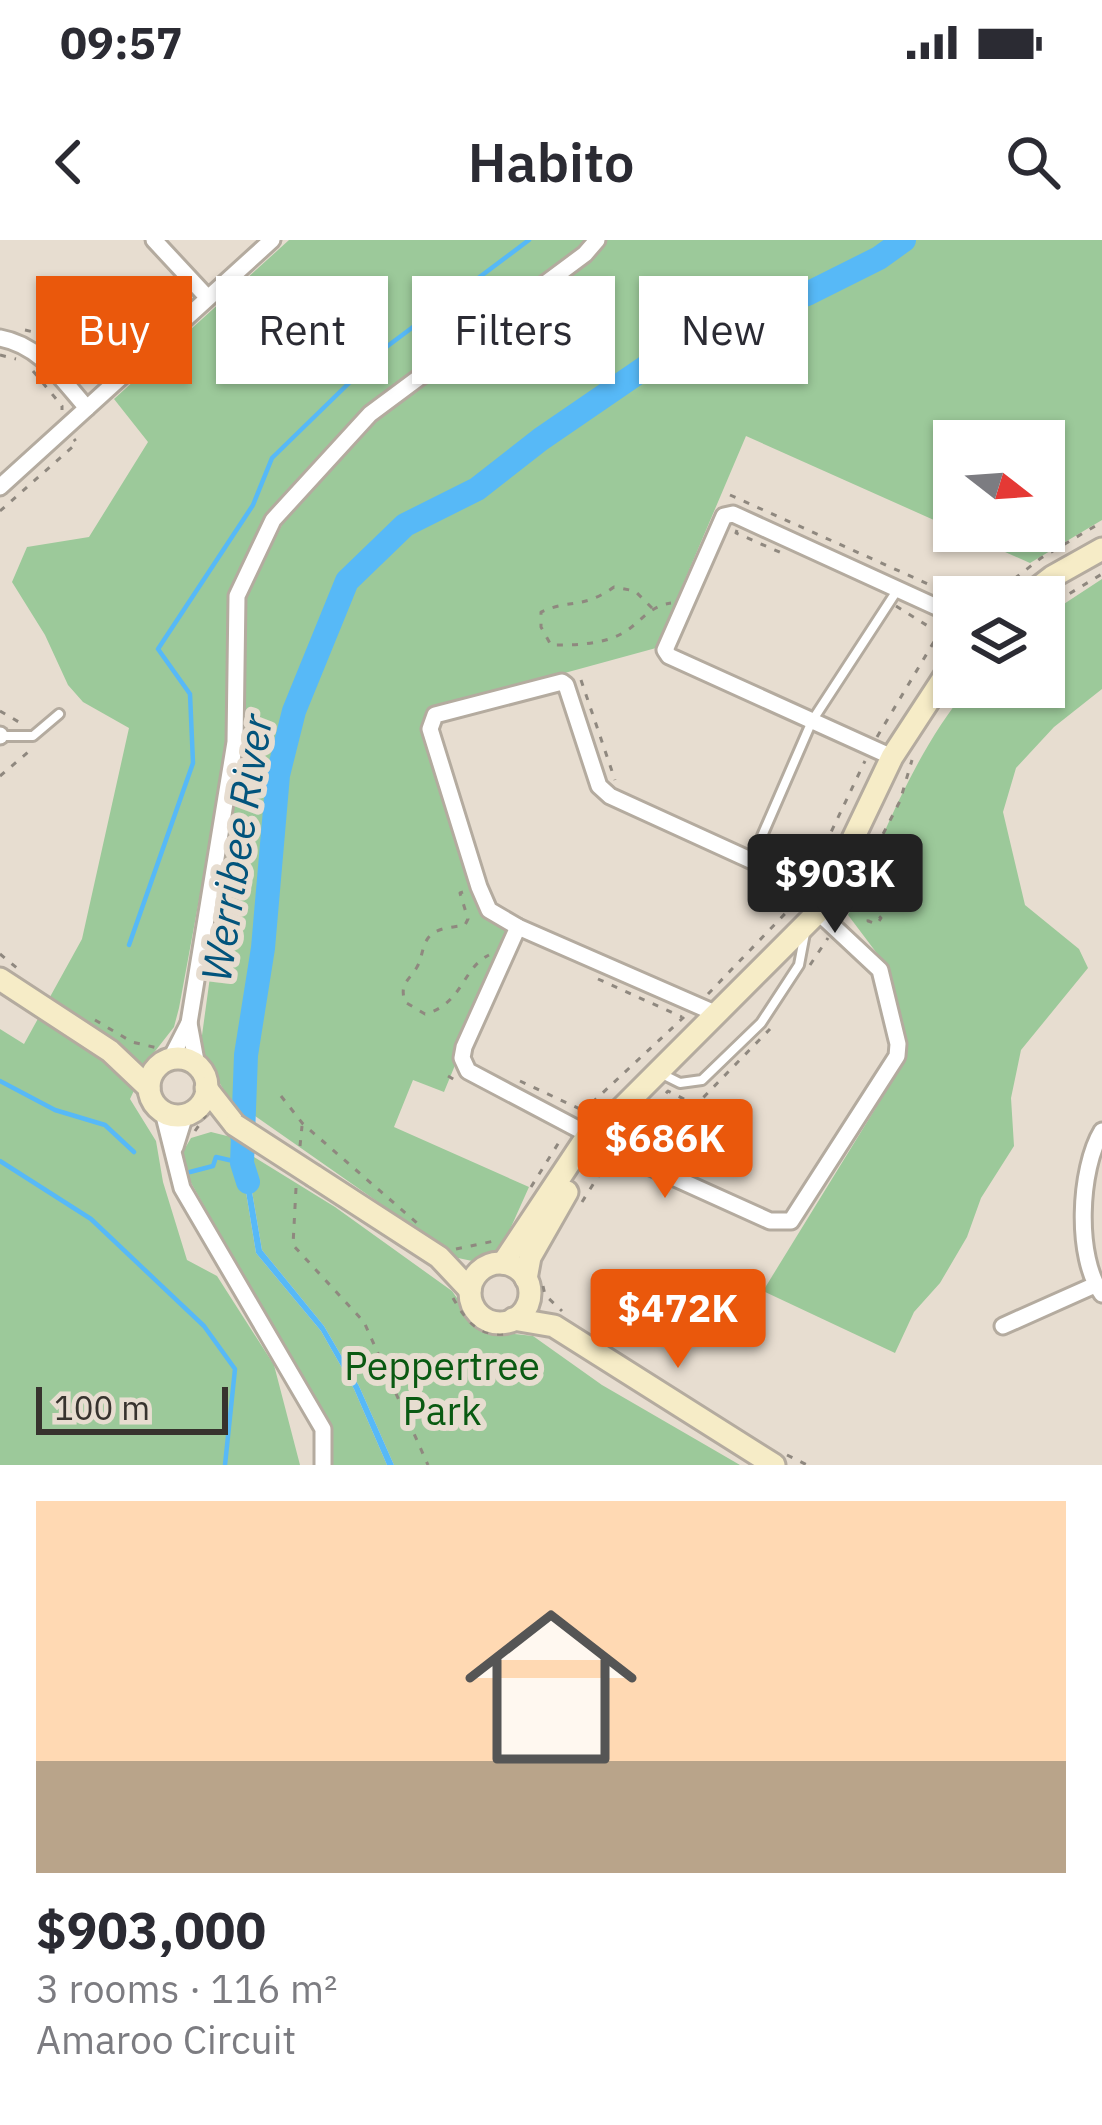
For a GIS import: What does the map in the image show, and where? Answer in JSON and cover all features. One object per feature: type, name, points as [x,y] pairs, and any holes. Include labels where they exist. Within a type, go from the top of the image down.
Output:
[{"type":"street","points":[[154,240],[207,297]]},
{"type":"street","points":[[0,488],[272,240]]},
{"type":"street","points":[[561,1321],[487,1320],[474,1308],[470,1290],[444,1261],[305,1182],[235,1125],[206,1088],[189,1023],[235,742],[237,596],[272,520],[370,414],[585,254],[597,240]]},
{"type":"street","points":[[0,338],[44,359],[86,408]]},
{"type":"street","points":[[881,752],[669,656],[665,650],[724,516],[733,514],[933,605]]},
{"type":"street","points":[[1054,576],[1102,549]]},
{"type":"street","points":[[518,927],[464,1047],[465,1066],[577,1117],[646,1165],[770,1221],[791,1221],[897,1057],[880,970],[813,896],[752,859],[610,796],[599,786],[566,685],[553,681],[430,720],[489,910],[698,1012]]},
{"type":"street","points":[[513,1319],[521,1314],[532,1286],[530,1257],[598,1133],[658,1069],[698,1012],[813,896],[881,752],[933,688]]},
{"type":"street","points":[[11,975],[110,1052],[149,1088],[153,1102],[235,1125]]},
{"type":"street","points":[[149,1088],[189,1023]]},
{"type":"street","points":[[110,1052],[170,1056],[197,1066]]},
{"type":"street","points":[[206,1088],[180,1113],[175,1147],[182,1188],[323,1429],[323,1465]]},
{"type":"street","points":[[1003,1326],[1098,1289],[1086,1252],[1084,1190],[1102,1132]]},
{"type":"street","points":[[470,1290],[478,1272],[494,1264],[586,1138],[598,1133]]},
{"type":"street","points":[[444,1261],[494,1264],[532,1286],[561,1321],[780,1460]]},
{"type":"lane","points":[[752,859],[812,721],[899,588]]},
{"type":"lane","points":[[0,736],[32,736],[59,714]]},
{"type":"lane","points":[[658,1069],[680,1083],[702,1080],[761,1023],[799,964],[813,896]]},
{"type":"path","points":[[23,330],[36,333]]},
{"type":"path","points":[[730,495],[933,586]]},
{"type":"path","points":[[1018,576],[1102,522]]},
{"type":"path","points":[[729,536],[736,533]]},
{"type":"path","points":[[1065,596],[1102,574]]},
{"type":"path","points":[[652,608],[635,591],[614,587],[590,604],[553,607],[542,612],[540,619],[551,645],[596,643],[622,633],[652,608],[669,602],[684,607]]},
{"type":"path","points":[[522,1203],[577,1117],[698,1012],[813,896],[814,868],[881,752],[933,645]]},
{"type":"path","points":[[581,680],[618,788]]},
{"type":"path","points":[[0,776],[39,743]]},
{"type":"path","points":[[813,896],[814,868]]},
{"type":"path","points":[[763,881],[813,896],[863,891],[871,909]]},
{"type":"path","points":[[479,887],[460,893],[469,919],[465,925],[432,934],[418,965],[406,978],[402,995],[418,1012],[432,1013],[451,1002],[479,960],[488,955],[502,959]]},
{"type":"path","points":[[0,954],[11,975]]},
{"type":"path","points":[[598,979],[698,1012]]},
{"type":"path","points":[[91,1017],[170,1056]]},
{"type":"path","points":[[509,1076],[577,1117]]},
{"type":"path","points":[[280,1096],[303,1124],[414,1216],[420,1230]]},
{"type":"path","points":[[300,1146],[303,1124]]},
{"type":"path","points":[[644,1147],[683,1165]]},
{"type":"path","points":[[305,1182],[293,1245],[364,1322],[428,1465]]},
{"type":"path","points":[[532,1286],[545,1295],[561,1321]]},
{"type":"path","points":[[780,1460],[807,1465]]},
{"type":"green space","points":[[289,240],[587,240],[544,276],[412,276],[412,374],[363,410],[269,511],[231,592],[228,743],[179,1008],[174,1027],[149,1059],[130,1099],[156,1141],[187,1260],[217,1276],[274,1365],[300,1465],[0,1465],[0,1029],[24,1044],[82,939],[129,728],[83,702],[68,685],[45,635],[12,582],[27,547],[89,537],[148,442],[114,399],[131,384],[192,384],[192,328],[216,306],[216,384],[388,384],[388,276],[249,276]]},
{"type":"green space","points":[[607,240],[1102,240],[1102,520],[1065,542],[1065,420],[933,420],[933,520],[746,436],[656,648],[433,709],[425,726],[467,878],[484,915],[511,929],[444,1092],[413,1080],[394,1127],[529,1187],[502,1247],[482,1263],[458,1258],[228,1097],[200,1050],[242,743],[245,597],[284,521],[377,420],[426,384],[615,384],[615,276],[571,276]]},
{"type":"green space","points":[[1005,552],[1048,552],[1030,563]]},
{"type":"green space","points":[[1102,579],[1102,689],[1054,727],[1016,768],[1003,812],[1025,905],[1079,949],[1088,968],[1021,1050],[1011,1098],[1014,1146],[981,1198],[967,1237],[940,1283],[914,1312],[895,1353],[763,1291],[904,1062],[907,1041],[888,968],[848,915],[901,797],[953,708],[1065,708],[1065,603]]},
{"type":"green space","points":[[211,1132],[231,1137],[244,1180],[256,1253],[321,1331],[354,1389],[387,1465],[331,1465],[329,1428],[190,1181],[181,1155],[191,1138]]},
{"type":"green space","name":"Peppertree Park","points":[[241,1149],[335,1207],[452,1291],[471,1318],[497,1332],[533,1336],[602,1385],[740,1465],[394,1465],[359,1386],[324,1326],[262,1250]]},
{"type":"water","points":[[227,1128],[234,1128],[250,1180],[262,1250],[324,1326],[359,1386],[394,1465],[387,1465],[354,1389],[321,1331],[256,1253],[244,1180]]},
{"type":"waterway","points":[[129,945],[193,763],[190,694],[158,649],[253,505],[272,458],[385,348],[529,240]]},
{"type":"waterway","name":"Werribee River","points":[[248,1182],[242,1163],[246,1055],[263,948],[278,775],[294,711],[347,581],[405,525],[477,489],[703,328],[807,294],[904,240]]},
{"type":"waterway","points":[[0,1081],[55,1110],[105,1125],[134,1152]]},
{"type":"waterway","points":[[190,1172],[213,1166],[216,1157],[242,1163]]},
{"type":"waterway","points":[[0,1161],[91,1219],[204,1326],[235,1369],[225,1465]]}]
